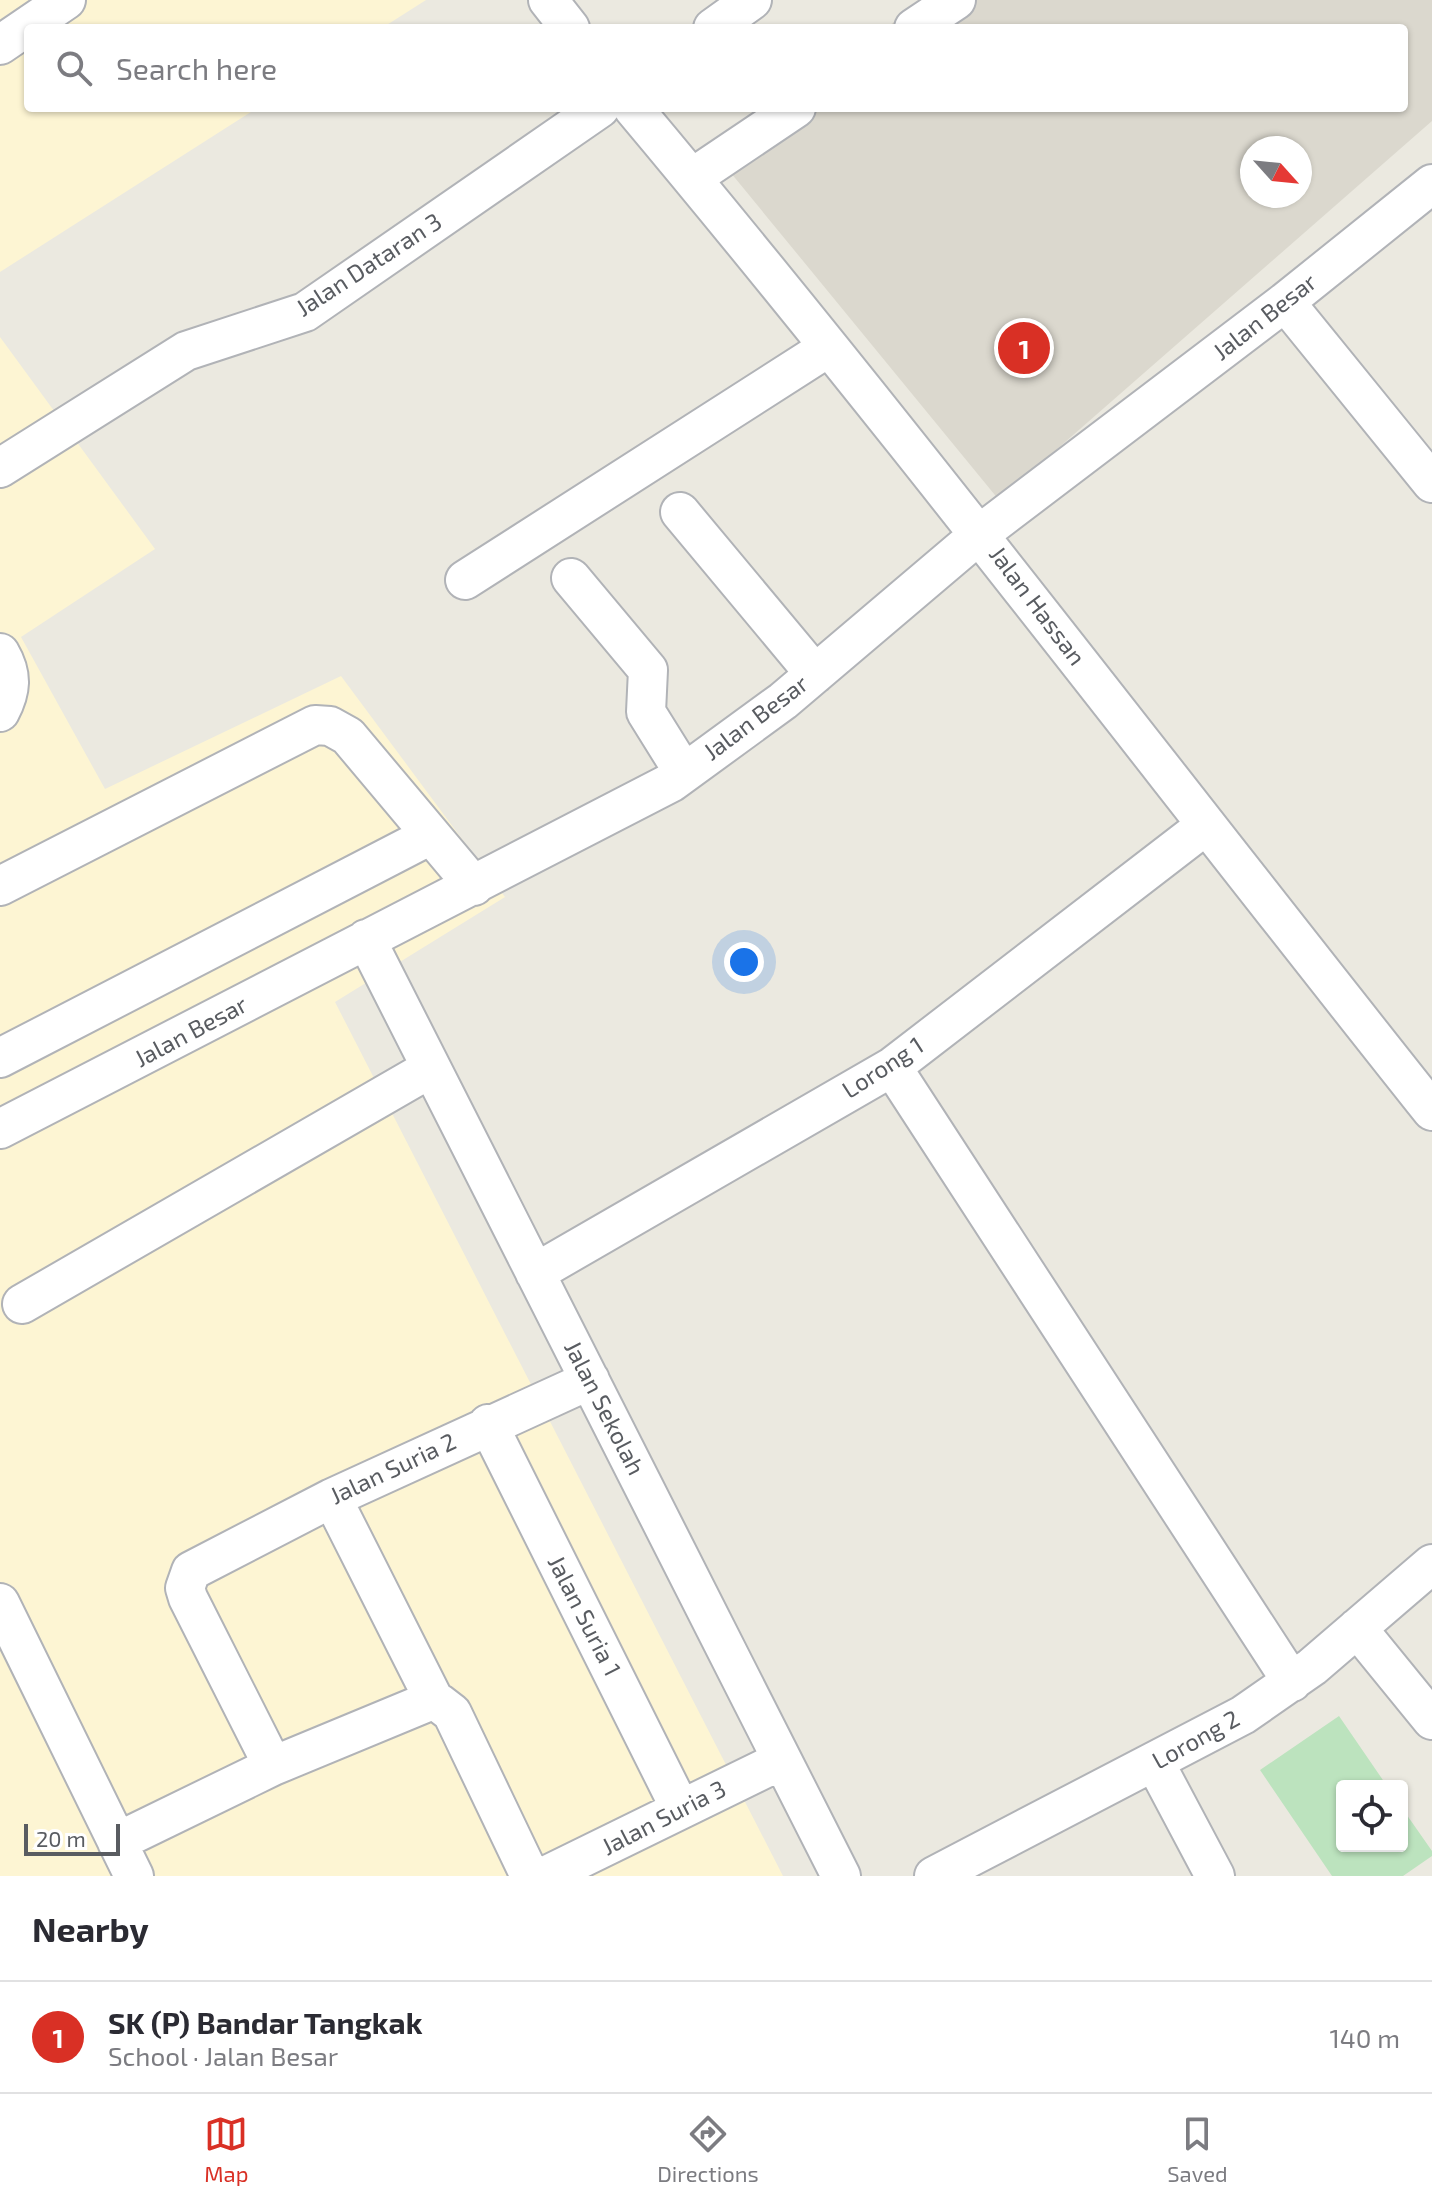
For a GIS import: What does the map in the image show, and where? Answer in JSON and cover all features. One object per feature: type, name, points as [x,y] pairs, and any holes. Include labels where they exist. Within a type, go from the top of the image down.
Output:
[{"type":"street","points":[[31,24],[66,0]]},
{"type":"street","points":[[548,0],[567,24]]},
{"type":"street","points":[[719,24],[752,0]]},
{"type":"street","points":[[920,24],[956,0]]},
{"type":"street","points":[[0,45],[24,29]]},
{"type":"street","name":"Jalan Dataran 3","points":[[0,468],[186,351],[305,312],[594,112]]},
{"type":"street","name":"Jalan Hassan","points":[[636,112],[981,533],[1205,826],[1432,1111]]},
{"type":"street","points":[[692,178],[790,112]]},
{"type":"street","name":"Jalan Besar","points":[[0,1129],[474,886],[684,773],[815,674],[981,533],[1285,302],[1432,184]]},
{"type":"street","points":[[1285,302],[1418,438],[1432,483]]},
{"type":"street","points":[[465,580],[829,347]]},
{"type":"street","points":[[680,512],[815,674]]},
{"type":"street","points":[[571,578],[648,670],[646,712],[684,773]]},
{"type":"street","points":[[0,653],[7,665],[11,690],[0,712]]},
{"type":"street","points":[[0,886],[315,725],[330,726],[348,736],[474,886]]},
{"type":"street","name":"Lorong 1","points":[[535,1273],[892,1067],[1205,826]]},
{"type":"street","points":[[0,1058],[429,836]]},
{"type":"street","name":"Jalan Sekolah","points":[[366,939],[841,1876]]},
{"type":"street","points":[[892,1067],[1292,1682]]},
{"type":"street","points":[[22,1304],[431,1068]]},
{"type":"street","name":"Jalan Suria 2","points":[[273,1766],[188,1598],[187,1579],[199,1565],[332,1498],[488,1424],[590,1380]]},
{"type":"street","name":"Jalan Suria 1","points":[[488,1424],[680,1808]]},
{"type":"street","points":[[332,1498],[435,1702],[452,1713],[530,1876]]},
{"type":"street","name":"Lorong 2","points":[[934,1876],[1243,1715],[1292,1682],[1432,1564]]},
{"type":"street","points":[[0,1603],[134,1876]]},
{"type":"street","points":[[1357,1628],[1432,1720]]},
{"type":"street","points":[[117,1842],[273,1766],[422,1703],[435,1702]]},
{"type":"street","name":"Jalan Suria 3","points":[[545,1876],[619,1860],[680,1808],[782,1760]]},
{"type":"street","points":[[1155,1763],[1215,1876]]},
{"type":"shaded area","points":[[0,0],[426,0],[388,24],[24,24],[24,112],[251,112],[0,272]]},
{"type":"shaded area","points":[[923,0],[1432,0],[1432,121],[999,500],[717,156],[775,112],[1408,112],[1408,24],[891,24]]},
{"type":"shaded area","points":[[0,337],[155,549],[21,637],[105,789],[341,676],[505,897],[335,1002],[783,1876],[0,1876]]},
{"type":"green space","points":[[1339,1716],[1383,1780],[1336,1780],[1336,1852],[1408,1852],[1408,1817],[1432,1851],[1432,1856],[1403,1876],[1332,1876],[1260,1770]]},
{"type":"place","name":"SK (P) Bandar Tangkak","points":[[1024,348]]}]
